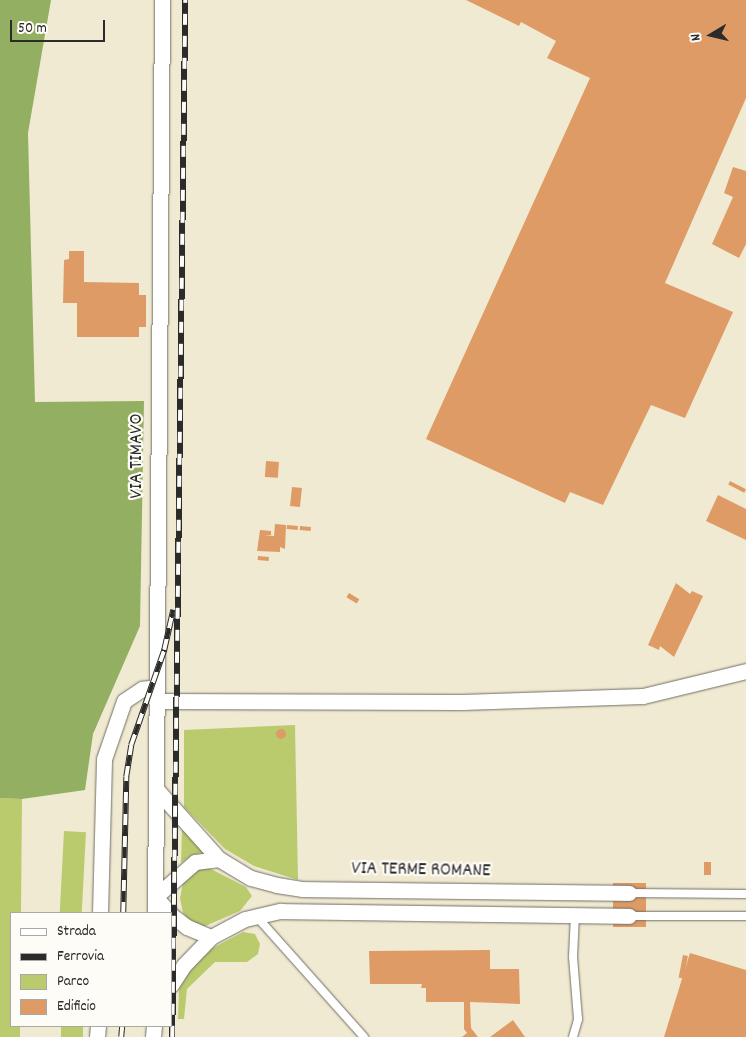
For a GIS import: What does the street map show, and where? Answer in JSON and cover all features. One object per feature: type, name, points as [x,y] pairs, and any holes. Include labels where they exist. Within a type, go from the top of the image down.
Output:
[{"type":"street","name":"VIA TIMAVO","points":[[155,912],[162,0]]},
{"type":"street","points":[[100,912],[104,759],[124,701],[142,689],[156,694],[462,702],[644,696],[746,671]]},
{"type":"street","name":"VIA TERME ROMANE","points":[[157,790],[219,859],[251,878],[303,889],[629,893]]},
{"type":"street","points":[[169,912],[155,897],[195,862],[219,859]]},
{"type":"street","points":[[172,983],[184,965],[211,937],[246,919],[281,911],[336,909],[629,916]]},
{"type":"street","points":[[172,915],[187,927],[211,937]]},
{"type":"lane","points":[[629,893],[746,894]]},
{"type":"lane","points":[[573,1037],[578,1019],[572,957],[575,915]]},
{"type":"lane","points":[[257,916],[364,1037]]},
{"type":"lane","points":[[629,916],[746,916]]},
{"type":"green space","points":[[0,0],[51,0],[28,133],[35,402],[144,401],[140,626],[93,734],[85,790],[22,799],[0,798]]},
{"type":"green space","points":[[295,725],[298,880],[254,866],[225,849],[184,807],[184,730]]},
{"type":"green space","points":[[0,798],[22,799],[21,912],[10,912],[10,1027],[20,1027],[20,1037],[0,1037]]},
{"type":"green space","points":[[182,829],[205,852],[192,855],[181,863]]},
{"type":"green space","points":[[64,831],[86,832],[82,912],[60,912]]},
{"type":"green space","points":[[207,867],[246,887],[252,896],[240,911],[203,927],[190,921],[183,913],[180,898],[183,883],[192,871]]},
{"type":"green space","points":[[243,932],[255,934],[260,944],[258,954],[247,962],[215,962],[187,989],[184,1019],[178,1019],[179,989],[189,973],[209,950]]},
{"type":"green space","points":[[61,1027],[83,1027],[83,1037],[61,1037]]},
{"type":"building","points":[[466,0],[746,0],[746,98],[665,283],[733,312],[685,418],[651,405],[603,505],[570,492],[565,503],[426,439],[590,78],[547,58],[556,41],[521,22],[519,26]]},
{"type":"building","points":[[733,167],[746,171],[746,244],[739,258],[712,244],[733,197],[724,193]]},
{"type":"building","points":[[69,251],[84,251],[84,282],[139,283],[139,295],[146,295],[146,327],[139,327],[139,337],[77,337],[77,303],[63,303],[64,260],[69,259]]},
{"type":"building","points":[[266,461],[279,462],[278,478],[265,477]]},
{"type":"building","points":[[730,481],[746,489],[744,493],[728,485]]},
{"type":"building","points":[[292,487],[302,488],[300,507],[290,506]]},
{"type":"building","points":[[718,495],[746,509],[746,540],[706,521]]},
{"type":"building","points":[[275,524],[286,525],[285,549],[280,547],[280,552],[257,551],[260,530],[271,531],[271,535],[264,535],[274,536]]},
{"type":"building","points":[[287,525],[298,526],[298,530],[287,529]]},
{"type":"building","points":[[300,526],[311,527],[311,531],[300,530]]},
{"type":"building","points":[[258,556],[269,557],[269,561],[258,560]]},
{"type":"building","points":[[676,583],[690,594],[692,591],[703,596],[674,657],[660,646],[659,650],[648,645]]},
{"type":"building","points":[[349,593],[359,599],[357,603],[346,597]]},
{"type":"building","points":[[279,729],[283,729],[286,734],[283,739],[279,739],[276,736],[276,732]]},
{"type":"building","points":[[704,862],[711,862],[711,875],[704,875]]},
{"type":"building","points":[[613,883],[646,883],[646,927],[613,927]]},
{"type":"building","points":[[490,950],[490,969],[519,969],[520,1004],[470,1002],[471,1028],[478,1037],[462,1037],[467,1033],[464,1029],[464,1002],[426,1002],[426,988],[421,988],[422,984],[370,984],[369,951]]},
{"type":"building","points":[[690,953],[746,970],[746,1037],[664,1037]]},
{"type":"building","points":[[683,955],[688,956],[684,979],[679,978]]},
{"type":"building","points":[[513,1020],[525,1037],[490,1037]]},
{"type":"railway","points":[[172,1037],[185,0]]},
{"type":"railway","points":[[123,912],[126,777],[131,745],[164,650],[173,610]]},
{"type":"railway","points":[[121,1037],[122,1027]]}]
